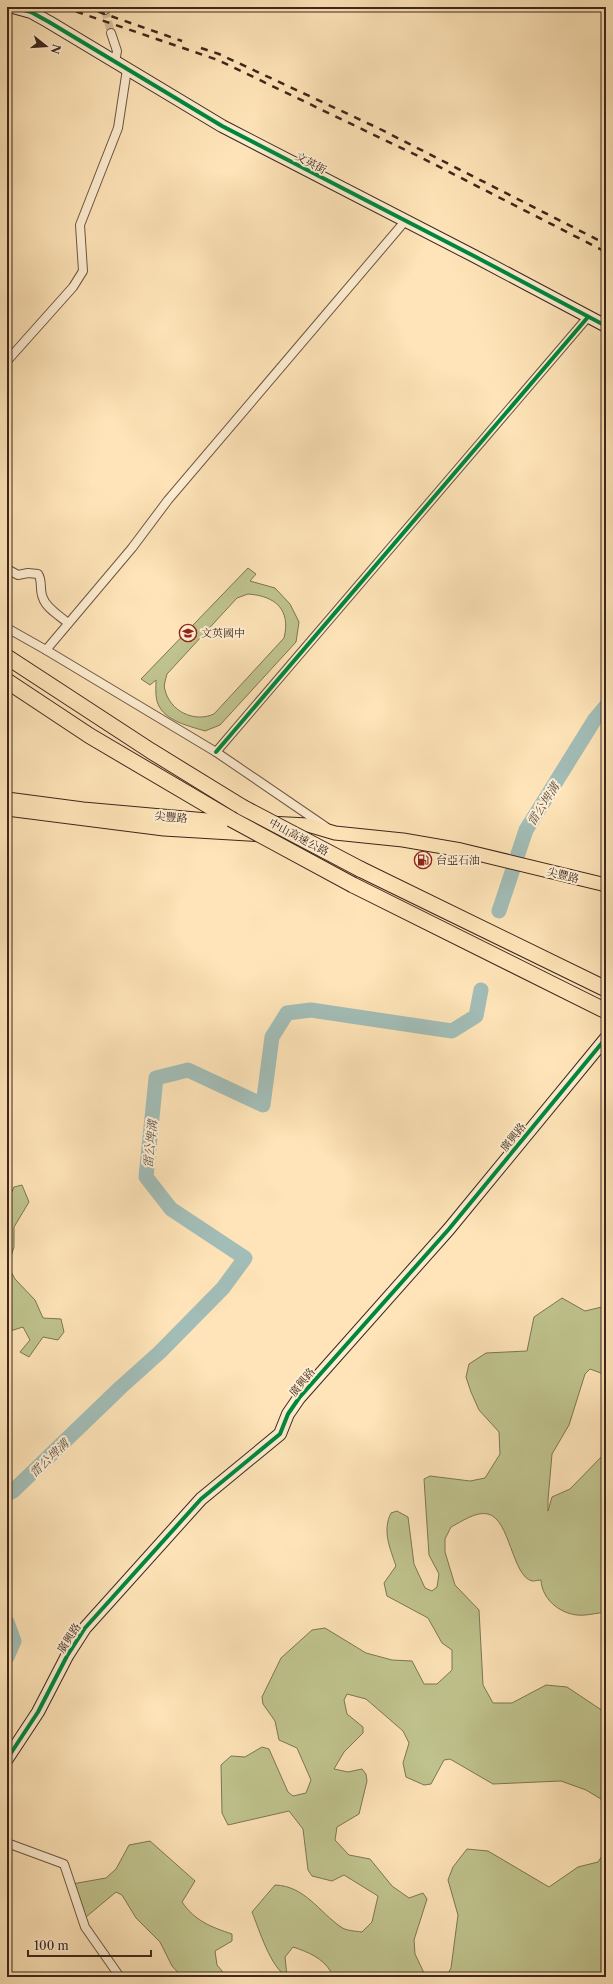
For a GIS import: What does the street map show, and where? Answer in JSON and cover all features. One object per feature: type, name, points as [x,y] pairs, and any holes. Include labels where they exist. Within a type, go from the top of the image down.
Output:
[{"type":"highway","name":"中山高速公路","points":[[7,657],[151,751],[242,807],[360,869],[515,946],[606,989]]},
{"type":"highway","name":"中山高速公路","points":[[7,681],[90,736],[231,819],[353,885],[606,1011]]},
{"type":"main road","name":"尖豐路","points":[[7,799],[83,809],[207,820],[308,825],[335,833],[403,840],[461,850],[606,885]]},
{"type":"main road","name":"尖豐路","points":[[7,809],[164,829],[314,838],[335,833]]},
{"type":"street","name":"文英街","points":[[13,7],[31,12],[49,22],[222,126],[406,220],[606,326]]},
{"type":"street","points":[[111,33],[117,51],[115,62]]},
{"type":"street","points":[[7,361],[73,287],[83,271],[80,225],[118,128],[127,69]]},
{"type":"street","points":[[46,650],[132,548],[168,500],[406,220]]},
{"type":"street","points":[[216,752],[588,317]]},
{"type":"street","points":[[7,569],[18,575],[38,574],[41,578],[42,598],[46,604],[68,623]]},
{"type":"street","points":[[7,628],[216,752],[335,833]]},
{"type":"street","name":"廣興路","points":[[7,1759],[38,1712],[67,1656],[85,1628],[201,1499],[280,1434],[288,1414],[299,1398],[447,1232],[606,1038]]},
{"type":"street","points":[[7,1843],[64,1864],[84,1927],[120,1977]]},
{"type":"green space","points":[[248,568],[256,574],[250,581],[275,588],[290,604],[299,622],[296,642],[220,725],[205,731],[185,725],[166,715],[161,710],[157,701],[156,680],[150,685],[141,679]],"holes":[[[248,594],[258,595],[274,601],[283,612],[286,628],[284,638],[214,714],[199,717],[191,716],[177,709],[172,704],[164,688],[167,674],[237,598]]]},
{"type":"green space","points":[[22,1185],[29,1202],[14,1227],[14,1247],[8,1266],[15,1279],[35,1300],[43,1318],[61,1319],[64,1332],[58,1340],[43,1337],[29,1357],[20,1352],[30,1340],[23,1327],[10,1331],[7,1329],[7,1203],[14,1187]]},
{"type":"green space","points":[[562,1298],[585,1311],[606,1306],[606,1375],[590,1369],[585,1374],[569,1425],[552,1454],[548,1511],[552,1497],[570,1489],[606,1452],[606,1612],[588,1615],[570,1614],[553,1604],[548,1599],[542,1587],[541,1580],[532,1581],[525,1577],[515,1559],[501,1526],[495,1518],[488,1514],[483,1513],[474,1515],[451,1527],[445,1539],[445,1552],[455,1585],[479,1610],[483,1685],[493,1703],[512,1703],[546,1685],[567,1687],[606,1713],[606,1802],[586,1790],[561,1781],[493,1784],[450,1759],[444,1760],[431,1784],[424,1785],[406,1777],[403,1763],[409,1743],[403,1731],[366,1699],[347,1694],[344,1700],[347,1714],[363,1727],[363,1733],[344,1752],[334,1769],[348,1772],[362,1769],[366,1774],[367,1781],[359,1814],[337,1827],[335,1840],[349,1855],[370,1859],[392,1886],[409,1898],[423,1893],[427,1899],[414,1940],[415,1954],[424,1973],[422,1977],[329,1977],[331,1972],[324,1963],[310,1953],[293,1947],[285,1957],[287,1976],[281,1972],[271,1957],[252,1912],[275,1885],[286,1886],[303,1895],[343,1928],[362,1932],[372,1922],[378,1896],[344,1875],[332,1881],[312,1876],[308,1870],[303,1829],[289,1811],[228,1825],[222,1813],[221,1765],[231,1756],[245,1757],[262,1747],[269,1749],[288,1792],[293,1796],[306,1793],[311,1780],[297,1748],[279,1740],[275,1721],[263,1704],[262,1697],[281,1658],[312,1630],[325,1628],[366,1653],[392,1660],[412,1661],[424,1684],[437,1684],[452,1670],[452,1650],[442,1643],[428,1618],[387,1596],[384,1583],[396,1566],[388,1540],[388,1520],[391,1513],[397,1511],[408,1517],[414,1564],[425,1588],[432,1591],[437,1587],[439,1574],[429,1555],[424,1479],[430,1476],[470,1481],[485,1478],[500,1454],[499,1432],[479,1410],[471,1392],[466,1377],[469,1364],[486,1353],[527,1351],[534,1317]]},
{"type":"green space","points":[[150,1841],[195,1881],[182,1902],[187,1909],[198,1919],[217,1929],[232,1934],[232,1941],[215,1951],[217,1965],[227,1977],[182,1977],[172,1966],[160,1942],[136,1918],[122,1895],[116,1892],[86,1917],[75,1910],[71,1897],[72,1884],[106,1878],[116,1869],[129,1845]]},
{"type":"green space","points":[[467,1849],[488,1851],[549,1887],[578,1867],[598,1862],[606,1850],[606,1977],[446,1977],[451,1968],[458,1915],[448,1880],[453,1867]]},
{"type":"waterway","name":"雷公埤溝","points":[[499,911],[526,830],[595,719],[606,706]]},
{"type":"waterway","name":"雷公埤溝","points":[[7,1494],[13,1491],[121,1387],[160,1352],[223,1288],[245,1258],[171,1209],[146,1177],[156,1078],[188,1070],[263,1105],[272,1037],[287,1013],[311,1010],[452,1031],[476,1016],[481,990]]},
{"type":"waterway","name":"雷公埤溝","points":[[7,1622],[14,1641],[7,1657]]},
{"type":"tunnel","points":[[105,10],[111,33]]},
{"type":"railway","points":[[63,7],[218,60],[420,157],[606,252]]},
{"type":"railway","points":[[85,7],[182,41]]},
{"type":"railway","points":[[201,48],[219,54],[378,128],[606,244]]},
{"type":"cycle path","points":[[13,7],[31,12],[49,22],[222,126],[606,326]]},
{"type":"cycle path","points":[[216,752],[588,317]]},
{"type":"cycle path","points":[[7,1759],[38,1712],[67,1656],[85,1628],[201,1499],[280,1434],[288,1414],[299,1398],[449,1229],[606,1038]]},
{"type":"place","name":"文英國中","points":[[188,633]]},
{"type":"place","name":"台亞石油","points":[[423,860]]}]
